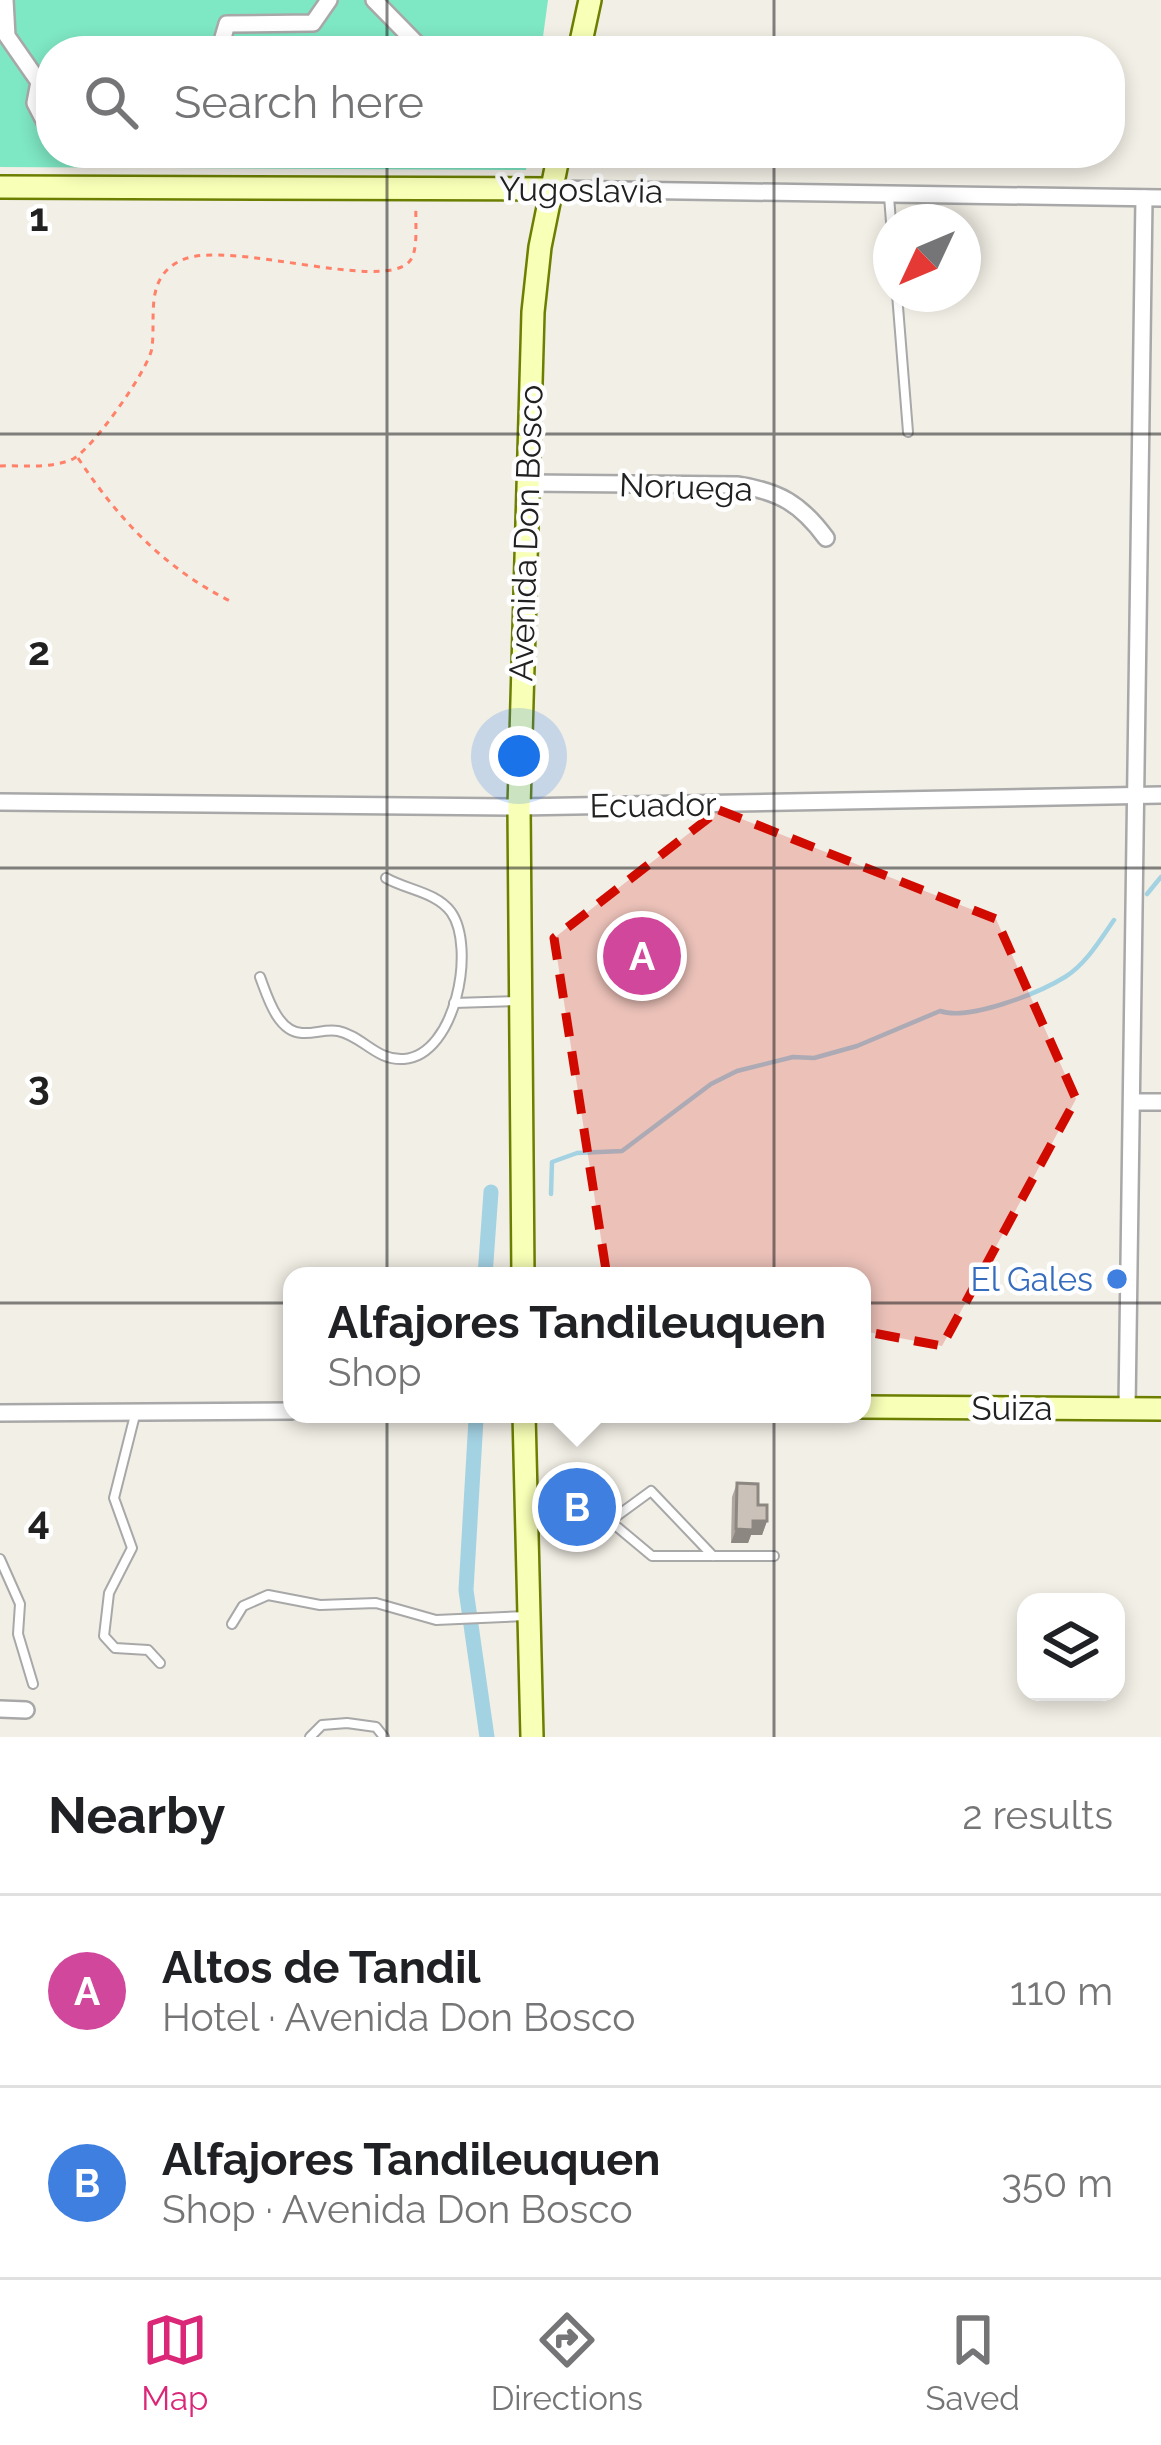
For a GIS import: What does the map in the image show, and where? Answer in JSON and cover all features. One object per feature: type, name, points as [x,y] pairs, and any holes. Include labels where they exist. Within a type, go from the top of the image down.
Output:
[{"type":"main road","points":[[582,36],[590,0]]},
{"type":"main road","name":"Avenida Don Bosco","points":[[523,1267],[519,808],[533,312],[556,168]]},
{"type":"main road","name":"Yugoslavia","points":[[0,187],[552,189]]},
{"type":"main road","name":"Suiza","points":[[871,1407],[1161,1409]]},
{"type":"main road","points":[[524,1423],[532,1737]]},
{"type":"street","points":[[5,0],[7,36],[36,78]]},
{"type":"street","points":[[223,36],[227,24],[313,23],[329,0]]},
{"type":"street","points":[[374,0],[409,36]]},
{"type":"street","name":"Yugoslavia","points":[[552,189],[1152,198]]},
{"type":"street","points":[[1126,1408],[1152,198]]},
{"type":"street","name":"Noruega","points":[[528,483],[764,489],[784,495],[807,513],[826,538]]},
{"type":"street","name":"Ecuador","points":[[0,802],[519,808],[1161,795]]},
{"type":"street","points":[[1133,1102],[1161,1102]]},
{"type":"street","points":[[1,1419],[283,1411]]},
{"type":"street","points":[[0,1709],[26,1710]]},
{"type":"lane","points":[[889,194],[890,204]]},
{"type":"lane","points":[[898,312],[908,432]]},
{"type":"lane","points":[[260,977],[278,1018],[289,1029],[353,1035],[380,1056],[397,1060],[413,1058],[438,1040],[454,1003],[460,929],[443,903],[386,878]]},
{"type":"lane","points":[[454,1003],[520,1001]]},
{"type":"lane","points":[[136,1414],[114,1498],[132,1548],[109,1593],[104,1636],[116,1648],[148,1650],[160,1663]]},
{"type":"lane","points":[[526,1520],[610,1521],[651,1491],[713,1556]]},
{"type":"lane","points":[[610,1521],[652,1556],[774,1556]]},
{"type":"lane","points":[[0,1559],[20,1604],[18,1634],[33,1684]]},
{"type":"lane","points":[[232,1624],[243,1606],[268,1595],[320,1605],[376,1603],[436,1620],[528,1616]]},
{"type":"lane","points":[[310,1737],[322,1725],[347,1723],[376,1727],[384,1737]]},
{"type":"path","points":[[0,466],[55,465],[77,457],[143,376],[152,351],[153,297],[158,279],[171,266],[186,257],[207,254],[341,269],[402,266],[414,253],[417,189]]},
{"type":"path","points":[[77,457],[124,522],[163,560],[232,602]]},
{"type":"highlighted area","points":[[719,810],[996,919],[1076,1099],[942,1346],[608,1283],[554,938]]},
{"type":"green space","points":[[0,0],[548,0],[543,36],[36,36],[36,167],[0,167]]},
{"type":"green space","points":[[175,168],[526,168],[526,170]]},
{"type":"building","points":[[737,1483],[758,1484],[758,1505],[767,1505],[767,1521],[753,1521],[753,1530],[736,1529]]},
{"type":"waterway","points":[[1147,894],[1161,877]]},
{"type":"waterway","points":[[551,1194],[552,1162],[577,1153],[622,1151],[711,1084],[737,1071],[793,1057],[814,1058],[857,1046],[940,1011],[985,1009],[1053,983],[1080,965],[1114,920]]},
{"type":"waterway","points":[[486,1267],[491,1192]]},
{"type":"waterway","points":[[476,1423],[466,1590],[487,1737]]},
{"type":"place","name":"Altos de Tandil","points":[[642,956]]},
{"type":"place","name":"El Gales","points":[[1117,1279]]},
{"type":"place","name":"Alfajores Tandileuquen","points":[[577,1507]]}]
